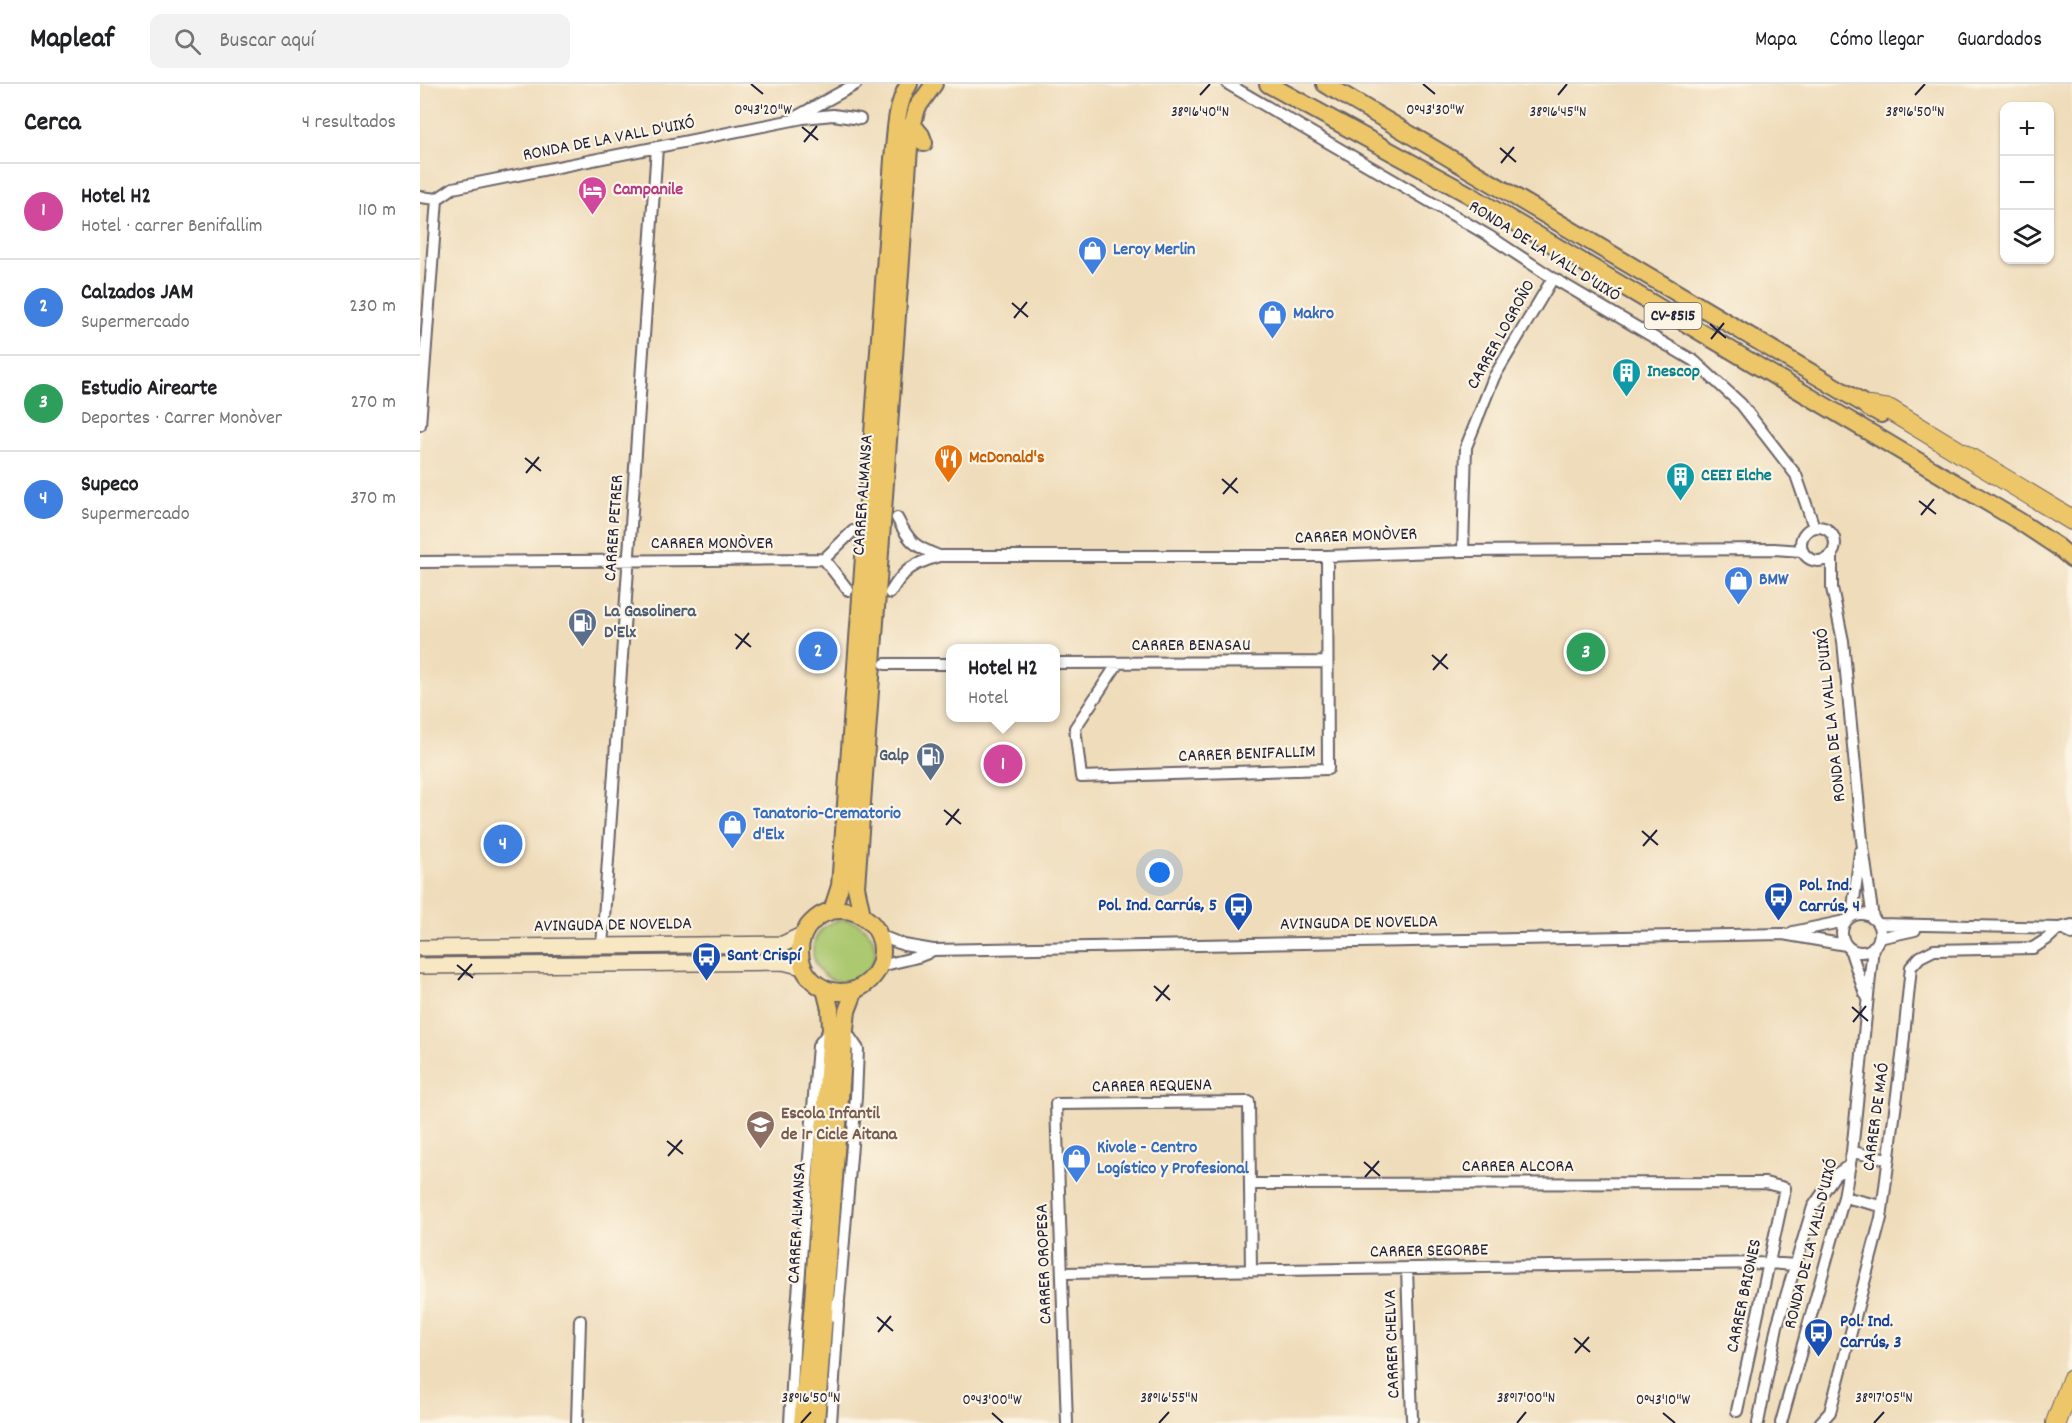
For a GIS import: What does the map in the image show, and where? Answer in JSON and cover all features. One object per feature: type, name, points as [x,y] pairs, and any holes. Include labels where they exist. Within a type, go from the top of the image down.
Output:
[{"type":"highway","points":[[1870,407],[1890,410],[2072,520]]},
{"type":"highway","points":[[2056,1423],[2072,1380]]},
{"type":"highway","points":[[2069,1423],[2072,1414]]},
{"type":"main road","name":"CARRER ALMANSA","points":[[832,910],[840,886],[893,159],[897,118],[901,101],[909,84]]},
{"type":"main road","name":"CARRER ALMANSA","points":[[862,915],[856,887],[908,161],[912,124],[922,99],[934,84]]},
{"type":"main road","name":"CV-8515","points":[[1268,84],[1420,166],[1602,272],[2019,521],[2072,559]]},
{"type":"main road","name":"CV-8515","points":[[1325,84],[2056,518],[2072,530]]},
{"type":"main road","points":[[912,124],[924,143]]},
{"type":"main road","points":[[832,910],[848,910],[862,915],[875,926],[881,936],[883,952],[879,968],[870,981],[855,990],[842,992],[825,989],[810,977],[803,967],[800,950],[804,934],[817,918],[832,910]]},
{"type":"main road","name":"AVINGUDA DE NOVELDA","points":[[420,948],[783,944],[804,934]]},
{"type":"main road","name":"AVINGUDA DE NOVELDA","points":[[420,966],[783,962],[803,967]]},
{"type":"main road","name":"CARRER ALMANSA","points":[[802,1423],[838,1029],[825,989]]},
{"type":"main road","points":[[827,1423],[823,1326],[838,1029],[855,990]]},
{"type":"street","name":"RONDA DE LA VALL D'UIXÓ","points":[[791,120],[856,84]]},
{"type":"street","name":"RONDA DE LA VALL D'UIXÓ","points":[[1228,84],[1489,236],[1553,278],[1694,361],[1741,404],[1796,475],[1814,527]]},
{"type":"street","name":"RONDA DE LA VALL D'UIXÓ","points":[[437,199],[453,188],[791,120],[833,115],[860,118]]},
{"type":"street","name":"CARRER PETRER","points":[[602,947],[657,147]]},
{"type":"street","points":[[420,197],[437,199],[420,425]]},
{"type":"street","name":"CARRER LOGROÑO","points":[[1463,551],[1466,447],[1494,377],[1553,278]]},
{"type":"street","name":"CARRER MONÒVER","points":[[897,518],[906,536],[917,547],[939,556]]},
{"type":"street","points":[[1823,526],[1832,532],[1836,543],[1832,554],[1823,561],[1816,561],[1802,551],[1801,540],[1807,530],[1814,527],[1823,526]]},
{"type":"street","points":[[848,590],[824,559],[853,531]]},
{"type":"street","name":"CARRER MONÒVER","points":[[1774,549],[1801,540]]},
{"type":"street","name":"CARRER MONÒVER","points":[[890,593],[900,576],[909,568],[921,561],[939,556],[1327,556],[1463,551],[1774,549],[1802,551]]},
{"type":"street","name":"RONDA DE LA VALL D'UIXÓ","points":[[1832,554],[1832,588],[1843,641],[1862,840],[1876,921]]},
{"type":"street","name":"CARRER BENIFALLIM","points":[[1118,663],[1075,728],[1081,777],[1328,769],[1327,556]]},
{"type":"street","name":"CARRER MONÒVER","points":[[420,562],[824,559]]},
{"type":"street","name":"RONDA DE LA VALL D'UIXÓ","points":[[1816,561],[1832,588]]},
{"type":"street","name":"CARRER BENASAU","points":[[1060,663],[1328,662]]},
{"type":"street","points":[[885,664],[946,664]]},
{"type":"street","name":"RONDA DE LA VALL D'UIXÓ","points":[[1848,919],[1862,840]]},
{"type":"street","points":[[1786,934],[1864,914],[1876,921],[1930,926],[2059,928],[2072,925]]},
{"type":"street","points":[[1848,919],[1842,933],[1848,947]]},
{"type":"street","points":[[1876,921],[1876,943]]},
{"type":"street","points":[[1786,934],[1861,951],[1876,943],[1930,926]]},
{"type":"street","points":[[2059,928],[2072,934]]},
{"type":"street","name":"CARRER DE MAÓ","points":[[1820,1423],[1830,1412],[1881,1218],[1911,967],[1920,957],[1934,950],[2033,948],[2048,939],[2059,928]]},
{"type":"street","name":"AVINGUDA DE NOVELDA","points":[[881,936],[904,945],[933,950],[1786,934]]},
{"type":"street","name":"RONDA DE LA VALL D'UIXÓ","points":[[1781,1423],[1844,1197],[1852,1152],[1867,999],[1876,943]]},
{"type":"street","name":"RONDA DE LA VALL D'UIXÓ","points":[[1848,947],[1867,999]]},
{"type":"street","name":"AVINGUDA DE NOVELDA","points":[[879,968],[899,960],[925,955],[933,950]]},
{"type":"street","points":[[790,1423],[818,1046],[838,1029],[858,1049],[856,1097],[827,1423]]},
{"type":"street","name":"CARRER REQUENA","points":[[1056,1104],[1249,1102],[1250,1184]]},
{"type":"street","name":"CARRER OROPESA","points":[[1056,1104],[1067,1423]]},
{"type":"street","points":[[1852,1152],[1888,1158]]},
{"type":"street","points":[[1758,1423],[1778,1326],[1813,1207],[1834,1175],[1850,1165]]},
{"type":"street","name":"CARRER ALCORA","points":[[1250,1184],[1766,1183],[1785,1188]]},
{"type":"street","points":[[1250,1184],[1251,1271]]},
{"type":"street","name":"CARRER BRIONES","points":[[1737,1412],[1785,1188]]},
{"type":"street","points":[[1844,1197],[1881,1206]]},
{"type":"street","name":"CARRER SEGORBE","points":[[1062,1273],[1769,1263],[1796,1265]]},
{"type":"street","name":"CARRER CHELVA","points":[[1407,1268],[1412,1419]]},
{"type":"street","points":[[823,1326],[839,1300]]},
{"type":"street","points":[[795,1333],[813,1302]]},
{"type":"street","points":[[577,1423],[580,1320]]},
{"type":"green space","points":[[844,920],[856,922],[866,929],[873,939],[875,951],[873,963],[866,973],[856,980],[844,982],[832,980],[822,973],[815,963],[813,951],[815,939],[822,929],[832,922]]},
{"type":"place","name":"Campanile","points":[[592,216]]},
{"type":"place","name":"Leroy Merlin","points":[[1092,276]]},
{"type":"place","name":"Makro","points":[[1272,340]]},
{"type":"place","name":"Inescop","points":[[1626,398]]},
{"type":"place","name":"McDonald's","points":[[948,484]]},
{"type":"place","name":"CEEI Elche","points":[[1680,502]]},
{"type":"place","name":"BMW","points":[[1738,606]]},
{"type":"place","name":"La Gasolinera D'Elx","points":[[583,648]]},
{"type":"place","name":"Calzados JAM","points":[[818,651]]},
{"type":"place","name":"Estudio Airearte","points":[[1586,652]]},
{"type":"place","name":"Hotel H2","points":[[1003,764]]},
{"type":"place","name":"Galp","points":[[930,782]]},
{"type":"place","name":"Supeco","points":[[503,844]]},
{"type":"place","name":"Tanatorio-Crematorio d'Elx","points":[[732,850]]},
{"type":"place","name":"Pol. Ind. Carrús, 4","points":[[1778,922]]},
{"type":"place","name":"Pol. Ind. Carrús, 5","points":[[1238,932]]},
{"type":"place","name":"Sant Crispí","points":[[706,982]]},
{"type":"place","name":"Escola Infantil de 1r Cicle Aitana","points":[[760,1150]]},
{"type":"place","name":"Kivole - Centro Logístico y Profesional","points":[[1076,1184]]},
{"type":"place","name":"Pol. Ind. Carrús, 3","points":[[1819,1358]]}]
